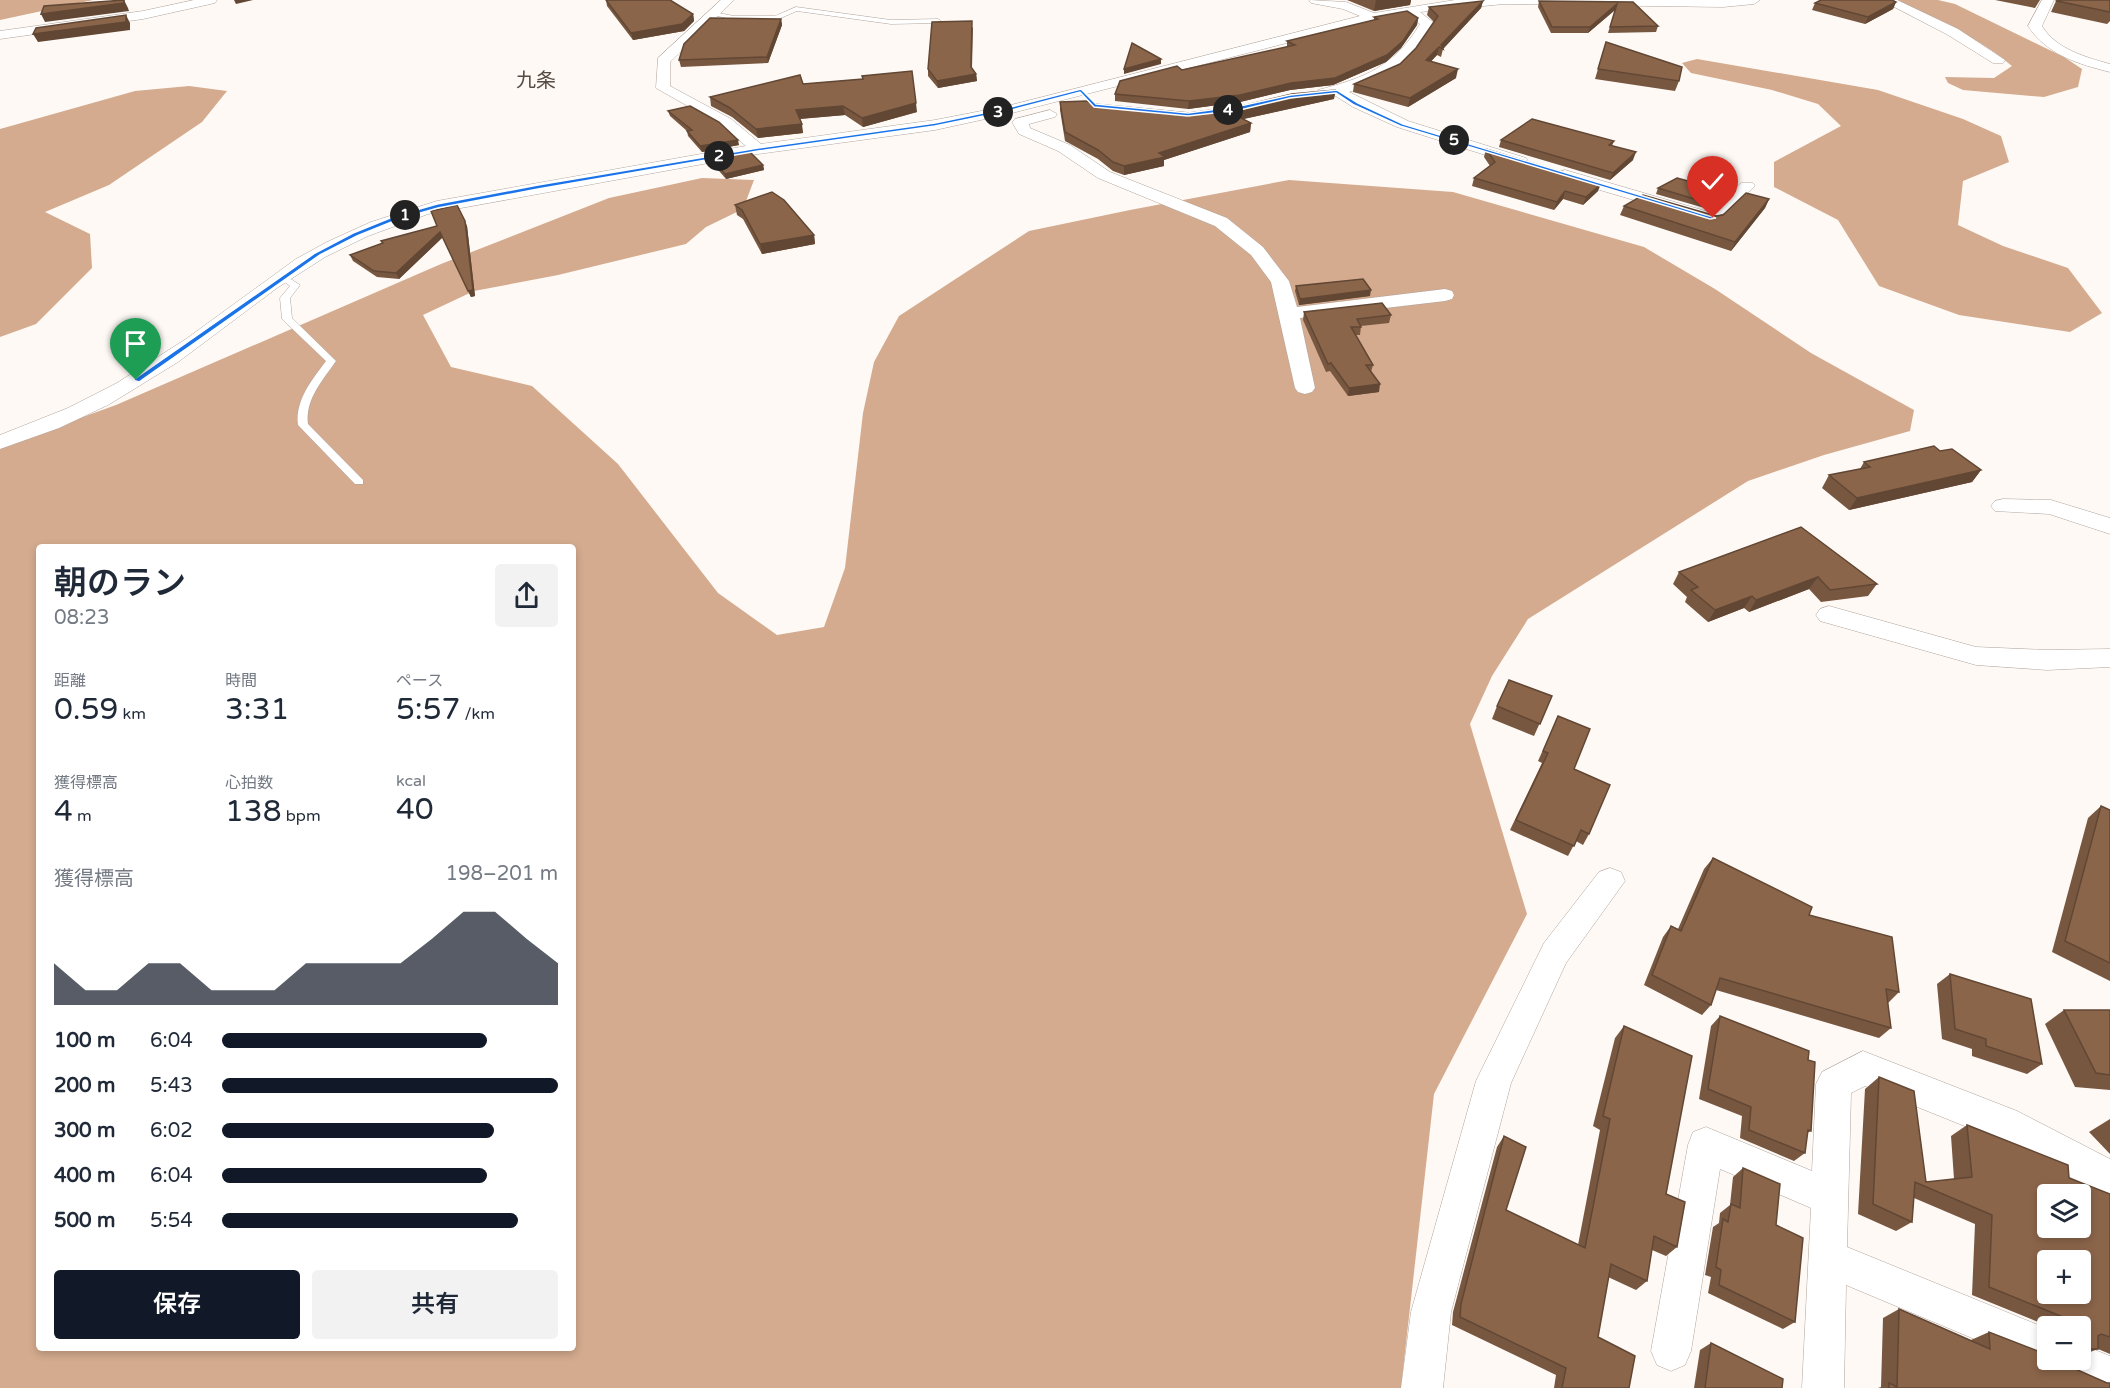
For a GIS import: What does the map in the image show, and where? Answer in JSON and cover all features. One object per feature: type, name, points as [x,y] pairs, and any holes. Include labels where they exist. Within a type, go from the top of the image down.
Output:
[{"type":"street","points":[[0,35],[143,15],[211,0]]},
{"type":"street","points":[[728,0],[663,61],[663,88],[726,122],[758,149]]},
{"type":"street","points":[[1315,0],[1346,6],[1373,17]]},
{"type":"street","points":[[0,442],[64,417],[136,380],[193,343],[318,254],[355,234],[397,217],[437,206],[758,149],[935,124],[1008,110],[1373,17],[1439,5],[1504,0],[1724,3],[1754,0]]},
{"type":"street","points":[[1887,0],[1953,32],[1998,60]]},
{"type":"street","points":[[2048,0],[2035,26],[2040,36],[2055,47],[2110,68]]},
{"type":"street","points":[[1314,94],[1337,91],[1392,67],[1408,52],[1427,23],[1408,10]]},
{"type":"street","points":[[1081,90],[1089,107],[1020,122],[1024,131],[1064,148],[1104,175],[1221,222],[1257,251],[1280,281],[1305,388]]},
{"type":"street","points":[[1337,91],[1356,104],[1401,125],[1713,218],[1747,186]]},
{"type":"street","points":[[1289,314],[1445,295]]},
{"type":"street","points":[[2003,506],[2051,507],[2110,526]]},
{"type":"street","points":[[1829,615],[1976,656],[2047,660],[2110,658]]},
{"type":"street","points":[[1422,1388],[1431,1312],[1494,1081],[1555,953],[1610,881]]},
{"type":"street","points":[[1823,1388],[1834,1084],[1863,1068],[2004,1124],[2095,1170],[2110,1186]]},
{"type":"street","points":[[1671,1351],[1706,1145],[1830,1197]]},
{"type":"street","points":[[1828,1258],[2037,1345]]},
{"type":"street","points":[[2091,1369],[2110,1377]]},
{"type":"lane","points":[[712,14],[734,18],[776,18],[796,9],[891,21],[938,21]]},
{"type":"lane","points":[[283,278],[295,285],[285,298],[287,319],[331,361],[312,389],[301,416],[303,425],[359,482]]},
{"type":"shaded area","points":[[0,0],[93,0],[0,20]]},
{"type":"shaded area","points":[[1896,0],[1938,0],[1955,4],[2064,57],[2082,69],[2078,87],[2044,97],[1963,90],[1948,83],[1945,77],[1994,78],[2012,66],[1971,37]]},
{"type":"shaded area","points":[[1697,59],[1878,90],[1963,119],[2001,136],[2009,162],[1963,181],[1958,225],[2003,246],[2068,268],[2102,313],[2070,332],[1959,315],[1879,286],[1838,220],[1774,187],[1774,162],[1841,126],[1818,104],[1772,90],[1691,73],[1682,63]]},
{"type":"shaded area","points":[[189,86],[227,91],[202,122],[109,185],[45,212],[90,234],[92,268],[36,324],[0,337],[0,129],[135,91]]},
{"type":"shaded area","points":[[702,178],[754,180],[743,209],[706,227],[686,244],[558,275],[474,291],[423,315],[451,367],[532,386],[618,464],[718,593],[777,635],[824,627],[845,568],[863,413],[874,362],[899,316],[1029,231],[1130,210],[1289,180],[1453,192],[1644,247],[1715,289],[1811,353],[1914,410],[1910,431],[1824,455],[1748,481],[1528,619],[1492,676],[1470,724],[1527,914],[1434,1094],[1401,1388],[0,1388],[0,447],[116,405],[441,264],[609,198]]},
{"type":"building","points":[[124,0],[124,3],[41,14],[44,6]]},
{"type":"building","points":[[606,0],[670,0],[693,14],[682,24],[631,33]]},
{"type":"building","points":[[1821,0],[1892,0],[1896,2],[1868,17],[1815,3]]},
{"type":"building","points":[[2110,0],[2110,12],[2057,1]]},
{"type":"building","points":[[1483,1],[1441,45],[1443,49],[1439,47],[1426,60],[1458,69],[1410,98],[1354,84],[1400,64],[1416,48],[1438,16],[1429,7]]},
{"type":"building","points":[[1539,1],[1633,2],[1658,26],[1610,27],[1617,4],[1590,27],[1552,27]]},
{"type":"building","points":[[1407,11],[1418,18],[1403,41],[1387,55],[1335,78],[1291,83],[1240,95],[1189,101],[1115,94],[1120,81],[1177,66],[1182,70],[1295,45],[1287,41],[1378,19],[1374,17]]},
{"type":"building","points":[[126,15],[126,22],[33,34],[36,28]]},
{"type":"building","points":[[710,18],[781,19],[767,57],[679,60],[684,44]]},
{"type":"building","points":[[972,21],[971,67],[976,74],[937,81],[928,69],[932,22]]},
{"type":"building","points":[[1606,42],[1682,67],[1679,81],[1598,69]]},
{"type":"building","points":[[1132,43],[1161,59],[1124,69]]},
{"type":"building","points":[[912,71],[916,103],[862,118],[843,106],[796,110],[802,124],[756,129],[730,108],[710,97],[800,75],[803,84],[863,79],[862,76]]},
{"type":"building","points":[[1336,90],[1231,113],[1251,123],[1159,153],[1165,157],[1124,166],[1113,162],[1098,150],[1065,132],[1060,102],[1086,101],[1094,104],[1189,113],[1242,106],[1292,94]]},
{"type":"building","points":[[690,106],[719,122],[738,140],[700,146],[687,131],[692,130],[668,111]]},
{"type":"building","points":[[1532,119],[1614,141],[1609,145],[1636,152],[1613,173],[1501,140]]},
{"type":"building","points":[[1486,149],[1601,184],[1586,197],[1565,191],[1557,202],[1474,178],[1495,162]]},
{"type":"building","points":[[750,152],[763,165],[725,174],[712,159]]},
{"type":"building","points":[[1677,178],[1725,191],[1711,204],[1658,188]]},
{"type":"building","points":[[772,192],[784,200],[814,235],[760,244],[742,210],[735,205]]},
{"type":"building","points":[[1746,193],[1769,199],[1735,242],[1624,206],[1643,195],[1716,216],[1723,215]]},
{"type":"building","points":[[457,205],[465,221],[473,290],[468,291],[440,232],[396,273],[374,271],[350,255],[383,243],[381,241],[437,226],[431,211]]},
{"type":"building","points":[[1363,279],[1371,290],[1300,299],[1296,286]]},
{"type":"building","points":[[1382,303],[1391,315],[1357,319],[1361,327],[1351,327],[1373,365],[1366,365],[1380,384],[1349,388],[1331,363],[1328,364],[1304,312]]},
{"type":"building","points":[[1934,446],[1940,451],[1952,449],[1981,470],[1857,498],[1829,475],[1870,467],[1864,462]]},
{"type":"building","points":[[1801,527],[1877,584],[1830,590],[1818,577],[1756,600],[1752,596],[1715,610],[1691,590],[1698,587],[1679,572]]},
{"type":"building","points":[[1509,680],[1552,696],[1540,724],[1497,706]]},
{"type":"building","points":[[1558,716],[1590,729],[1574,769],[1610,785],[1589,834],[1581,830],[1574,846],[1516,820],[1548,753],[1543,751]]},
{"type":"building","points":[[2101,806],[2110,810],[2110,963],[2065,941]]},
{"type":"building","points":[[1713,858],[1812,907],[1809,915],[1892,937],[1899,992],[1886,989],[1891,1028],[1720,978],[1711,1005],[1652,975],[1671,926],[1681,931]]},
{"type":"building","points":[[1950,974],[2031,999],[2042,1064],[1986,1046],[1986,1039],[1955,1029]]},
{"type":"building","points":[[2064,1010],[2110,1010],[2110,1075],[2096,1073]]},
{"type":"building","points":[[1720,1016],[1809,1051],[1808,1060],[1815,1062],[1811,1131],[1808,1130],[1805,1153],[1749,1130],[1751,1107],[1708,1089]]},
{"type":"building","points":[[1624,1026],[1692,1056],[1666,1194],[1685,1202],[1677,1247],[1654,1236],[1647,1281],[1611,1264],[1598,1337],[1635,1356],[1629,1388],[1562,1388],[1566,1368],[1460,1317],[1461,1304],[1504,1136],[1526,1147],[1506,1210],[1585,1248],[1610,1119],[1603,1116]]},
{"type":"building","points":[[1879,1077],[1914,1091],[1926,1182],[1972,1177],[1967,1125],[2068,1165],[2069,1178],[2084,1184],[2037,1184],[2037,1238],[2091,1238],[2091,1187],[2110,1194],[2110,1337],[2101,1334],[2098,1336],[2098,1349],[2091,1349],[2091,1316],[2061,1316],[1989,1287],[1992,1215],[1915,1182],[1912,1222],[1873,1204]]},
{"type":"building","points":[[1743,1168],[1780,1184],[1776,1225],[1803,1238],[1795,1322],[1719,1285],[1721,1270],[1716,1267],[1723,1219],[1728,1222],[1731,1204],[1740,1208]]},
{"type":"building","points":[[1899,1309],[1990,1349],[1989,1332],[2037,1351],[2037,1370],[2078,1370],[2110,1383],[2110,1388],[1889,1388],[1889,1383],[1897,1387]]},
{"type":"building","points":[[1711,1343],[1783,1379],[1782,1388],[1705,1388]]},
{"type":"district","name":"九条","points":[[536,81]]},
{"type":"route","points":[[136,380],[193,343],[318,254],[355,234],[397,217],[437,206],[538,187],[758,149],[935,124],[1008,110],[1081,90],[1094,106],[1188,115],[1240,108],[1290,96],[1337,91],[1356,104],[1401,125],[1713,218]]}]
